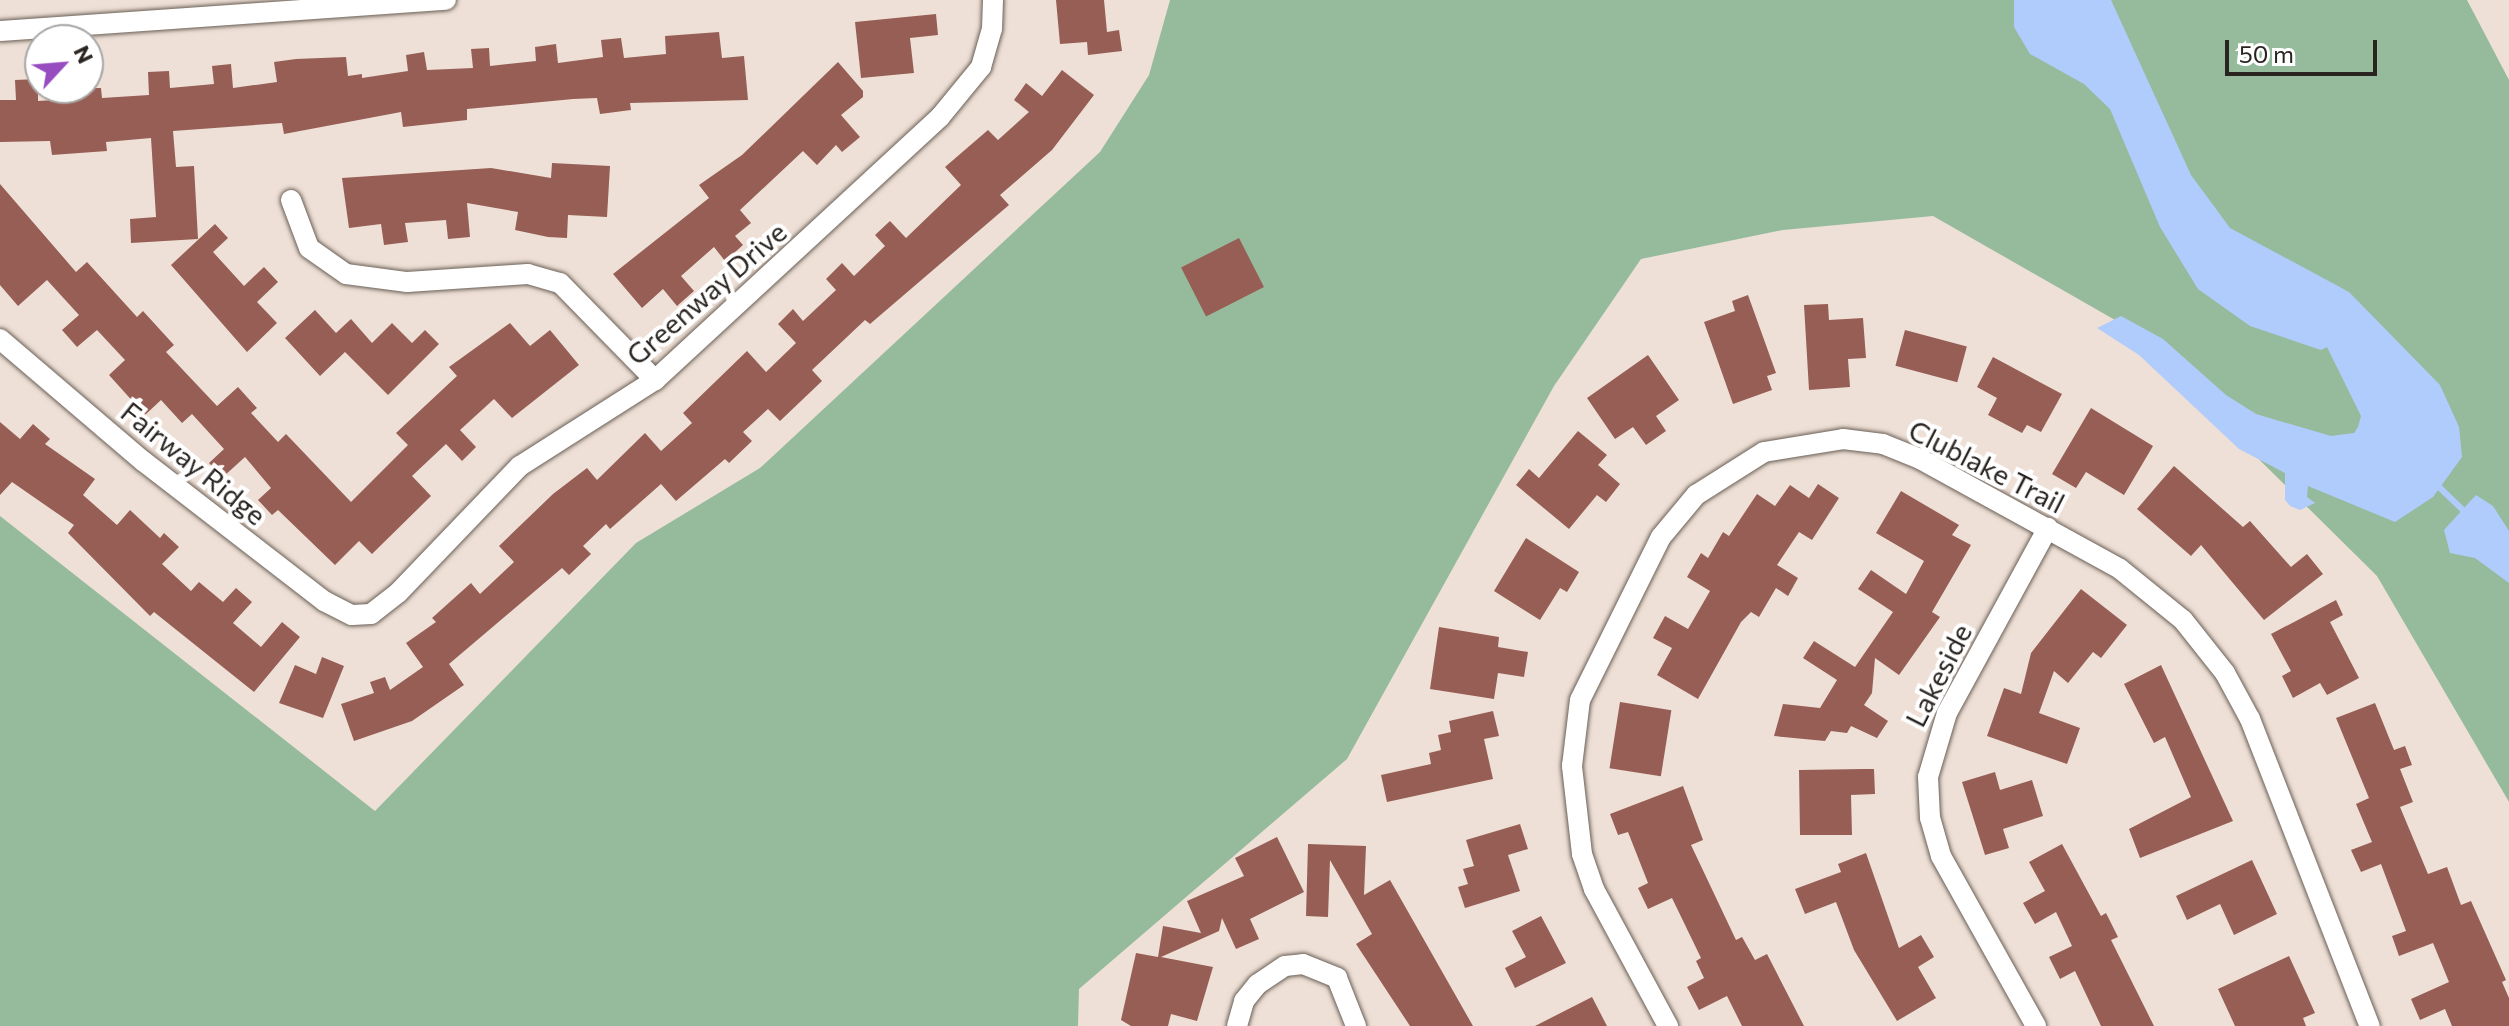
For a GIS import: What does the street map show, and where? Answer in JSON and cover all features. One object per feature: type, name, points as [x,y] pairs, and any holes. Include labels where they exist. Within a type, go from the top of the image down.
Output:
[{"type":"street","points":[[0,31],[446,0]]},
{"type":"street","name":"Greenway Drive","points":[[363,616],[389,601],[534,454],[655,380],[953,104],[985,56],[993,0]]},
{"type":"street","points":[[291,200],[309,248],[354,276],[407,282],[528,274],[560,283],[655,380]]},
{"type":"street","name":"Fairway Ridge","points":[[0,339],[143,461],[324,601],[363,616]]},
{"type":"street","name":"Clublake Trail","points":[[1668,1026],[1588,873],[1577,833],[1572,766],[1576,718],[1587,680],[1673,520],[1710,482],[1745,461],[1783,447],[1843,439],[1901,450],[2048,528],[2155,593],[2225,673],[2250,719],[2370,1026]]},
{"type":"street","name":"Lakeside","points":[[2036,1026],[1941,856],[1930,818],[1928,777],[1947,713],[2048,528]]},
{"type":"street","points":[[1237,1026],[1244,1001],[1258,984],[1285,966],[1303,964],[1337,978],[1356,1026]]},
{"type":"green space","points":[[1170,0],[2467,0],[2509,80],[2509,802],[2377,576],[2122,324],[1933,216],[1783,230],[1641,259],[1554,386],[1347,759],[1079,989],[1078,1026],[0,1026],[0,516],[375,811],[636,543],[760,468],[1100,152],[1149,75]]},
{"type":"water","points":[[2014,0],[2111,0],[2191,175],[2230,228],[2349,292],[2440,385],[2459,427],[2462,457],[2433,497],[2395,522],[2308,486],[2307,497],[2315,503],[2300,510],[2290,506],[2285,500],[2285,473],[2239,449],[2139,355],[2097,328],[2121,316],[2163,339],[2226,395],[2256,414],[2331,436],[2354,433],[2358,427],[2361,416],[2327,347],[2321,350],[2250,326],[2198,289],[2160,227],[2110,109],[2084,84],[2030,54],[2014,27]]},
{"type":"water","points":[[2476,495],[2493,506],[2509,531],[2509,583],[2475,558],[2450,553],[2444,530]]},
{"type":"building","points":[[1056,0],[1104,0],[1107,32],[1119,30],[1122,51],[1088,55],[1087,42],[1060,44]]},
{"type":"building","points":[[936,14],[938,35],[910,38],[914,73],[861,78],[855,22]]},
{"type":"building","points":[[719,32],[722,58],[744,56],[748,100],[630,103],[631,110],[600,114],[597,98],[573,99],[467,109],[467,120],[403,127],[401,112],[284,134],[282,123],[173,131],[176,167],[194,166],[198,239],[131,243],[130,219],[156,217],[151,138],[106,142],[107,151],[52,155],[50,141],[0,142],[0,100],[16,100],[15,80],[24,80],[24,104],[104,104],[104,98],[149,95],[148,72],[169,71],[170,88],[214,84],[212,66],[231,64],[233,88],[277,82],[274,62],[296,59],[346,57],[348,76],[362,74],[362,78],[408,71],[406,55],[424,52],[427,70],[473,68],[471,49],[489,48],[490,66],[536,61],[535,47],[556,44],[558,63],[603,57],[601,40],[621,38],[624,58],[666,54],[665,36]]},
{"type":"building","points":[[838,62],[863,91],[863,97],[841,115],[860,137],[842,152],[836,145],[817,165],[803,151],[740,210],[751,223],[735,236],[743,245],[725,261],[714,247],[681,276],[694,291],[677,306],[663,289],[642,308],[613,274],[709,198],[699,185],[742,155]]},
{"type":"building","points":[[1062,70],[1094,95],[1052,150],[1000,195],[1009,205],[870,324],[865,320],[812,370],[822,381],[780,421],[768,409],[743,432],[752,441],[729,463],[725,459],[676,501],[661,484],[610,529],[606,524],[583,546],[591,554],[569,575],[562,568],[449,664],[464,685],[412,721],[354,741],[341,704],[374,693],[370,682],[385,677],[390,690],[423,667],[406,643],[436,622],[432,618],[471,583],[480,594],[514,562],[499,546],[553,494],[587,468],[597,480],[645,433],[661,451],[692,423],[683,413],[747,351],[766,372],[796,343],[778,324],[793,309],[803,321],[836,290],[826,279],[842,263],[854,276],[885,246],[875,235],[890,221],[906,238],[961,185],[945,167],[988,130],[998,140],[1029,112],[1014,100],[1026,83],[1042,96]]},
{"type":"building","points":[[552,163],[610,166],[607,217],[568,215],[567,238],[548,237],[515,230],[518,212],[467,203],[470,237],[448,239],[446,220],[405,223],[408,242],[384,245],[381,224],[349,228],[342,178],[491,168],[551,178]]},
{"type":"building","points":[[0,184],[76,272],[87,262],[137,317],[143,311],[174,345],[166,352],[217,406],[238,387],[257,408],[251,413],[278,442],[286,434],[351,502],[408,445],[396,433],[457,376],[449,367],[510,323],[530,346],[550,330],[579,365],[512,418],[494,399],[460,430],[476,447],[462,461],[446,444],[412,476],[431,496],[372,554],[359,541],[335,565],[278,510],[272,515],[258,500],[271,488],[245,457],[223,477],[209,463],[224,449],[192,414],[182,423],[161,400],[145,415],[109,375],[125,360],[97,330],[77,347],[62,330],[79,315],[47,280],[18,306],[0,285]]},
{"type":"building","points":[[215,224],[228,238],[213,252],[244,286],[264,267],[278,282],[257,302],[277,323],[247,352],[171,265]]},
{"type":"building","points":[[1239,238],[1264,287],[1206,317],[1181,268]]},
{"type":"building","points":[[1748,295],[1776,373],[1767,376],[1772,390],[1733,404],[1704,322],[1735,311],[1732,301]]},
{"type":"building","points":[[1828,304],[1829,320],[1863,318],[1866,358],[1848,359],[1850,387],[1809,390],[1804,305]]},
{"type":"building","points":[[315,310],[336,333],[351,319],[372,343],[392,323],[412,343],[425,330],[439,344],[388,395],[345,352],[320,376],[285,338]]},
{"type":"building","points":[[1905,330],[1967,347],[1957,382],[1895,366]]},
{"type":"building","points":[[1648,355],[1679,400],[1656,416],[1666,431],[1646,445],[1633,427],[1615,439],[1587,398]]},
{"type":"building","points":[[1993,357],[2062,394],[2041,432],[2027,425],[2022,433],[1988,415],[1997,398],[1977,387]]},
{"type":"building","points":[[2091,408],[2153,446],[2124,495],[2086,472],[2076,488],[2052,474]]},
{"type":"building","points":[[0,422],[20,439],[33,424],[50,439],[45,444],[95,479],[83,495],[117,525],[130,510],[160,538],[164,533],[179,547],[162,564],[191,591],[199,582],[223,602],[236,588],[252,602],[233,623],[261,647],[282,622],[300,637],[254,692],[154,612],[150,616],[68,533],[74,525],[12,482],[0,495]]},
{"type":"building","points":[[1578,431],[1607,455],[1598,465],[1620,484],[1606,502],[1597,495],[1569,529],[1516,485],[1529,469],[1539,478]]},
{"type":"building","points":[[2174,466],[2243,527],[2250,521],[2291,567],[2307,554],[2323,574],[2264,620],[2201,545],[2191,556],[2137,509]]},
{"type":"building","points":[[1818,484],[1839,498],[1812,540],[1799,532],[1777,565],[1798,578],[1788,596],[1776,588],[1759,617],[1751,612],[1741,622],[1698,699],[1657,675],[1672,648],[1653,638],[1665,616],[1688,629],[1710,591],[1687,577],[1701,553],[1708,558],[1723,532],[1729,536],[1757,494],[1775,506],[1790,485],[1809,498]]},
{"type":"building","points":[[1901,491],[1959,525],[1952,535],[1971,545],[1932,612],[1940,617],[1899,675],[1875,658],[1872,693],[1864,705],[1888,721],[1877,738],[1851,726],[1847,733],[1831,731],[1825,741],[1774,736],[1783,704],[1820,708],[1837,680],[1803,658],[1814,641],[1855,667],[1893,612],[1858,589],[1871,570],[1906,594],[1924,561],[1876,533]]},
{"type":"building","points":[[1526,538],[1579,572],[1567,592],[1560,588],[1540,620],[1494,591]]},
{"type":"building","points":[[2081,589],[2127,625],[2101,658],[2093,652],[2068,683],[2054,671],[2039,713],[2080,728],[2067,764],[1987,736],[2004,688],[2021,694],[2031,653]]},
{"type":"building","points":[[2336,600],[2343,615],[2330,622],[2359,678],[2327,695],[2320,683],[2293,698],[2282,676],[2291,671],[2271,634]]},
{"type":"building","points":[[1439,627],[1499,637],[1498,647],[1528,652],[1524,677],[1498,673],[1494,699],[1430,689]]},
{"type":"building","points":[[322,657],[344,666],[323,718],[279,703],[295,665],[316,674]]},
{"type":"building","points":[[2161,665],[2233,821],[2140,858],[2129,829],[2191,797],[2165,737],[2154,743],[2124,684]]},
{"type":"building","points":[[1620,702],[1671,710],[1661,776],[1610,768]]},
{"type":"building","points":[[2375,703],[2394,750],[2405,746],[2412,765],[2400,769],[2413,802],[2400,807],[2428,874],[2447,867],[2461,905],[2471,901],[2506,980],[2502,982],[2509,998],[2509,1026],[2452,1026],[2445,1009],[2420,1020],[2411,999],[2449,982],[2433,943],[2399,956],[2392,936],[2406,931],[2381,864],[2361,872],[2351,850],[2372,842],[2356,804],[2369,798],[2336,718]]},
{"type":"building","points":[[1493,711],[1499,736],[1484,739],[1493,779],[1387,802],[1381,775],[1431,764],[1429,753],[1441,750],[1438,735],[1451,732],[1449,721]]},
{"type":"building","points":[[1874,769],[1875,794],[1851,795],[1852,835],[1800,835],[1799,770]]},
{"type":"building","points":[[1995,772],[2000,790],[2032,780],[2043,816],[2003,829],[2009,848],[1985,855],[1962,782]]},
{"type":"building","points":[[1683,786],[1703,840],[1691,845],[1736,940],[1742,937],[1755,960],[1767,954],[1804,1026],[1742,1026],[1727,996],[1699,1010],[1687,987],[1704,978],[1696,961],[1701,958],[1672,898],[1648,909],[1638,888],[1648,883],[1628,832],[1618,835],[1610,814]]},
{"type":"building","points":[[1520,824],[1528,849],[1508,855],[1520,891],[1465,908],[1458,887],[1468,884],[1463,869],[1474,866],[1466,840]]},
{"type":"building","points":[[1277,837],[1304,892],[1250,919],[1259,939],[1236,949],[1222,918],[1219,931],[1161,957],[1213,967],[1197,1021],[1171,1014],[1168,1026],[1131,1026],[1121,1020],[1136,953],[1158,957],[1163,926],[1201,933],[1187,901],[1244,876],[1235,858]]},
{"type":"building","points":[[1308,844],[1366,846],[1364,895],[1390,880],[1473,1026],[1410,1026],[1356,944],[1372,934],[1330,860],[1328,917],[1306,916]]},
{"type":"building","points":[[2062,844],[2101,916],[2106,913],[2118,937],[2111,940],[2154,1026],[2101,1026],[2075,971],[2060,979],[2049,957],[2072,946],[2056,912],[2035,924],[2023,903],[2045,891],[2029,862]]},
{"type":"building","points":[[1866,853],[1899,948],[1921,935],[1934,957],[1918,967],[1936,998],[1897,1021],[1854,950],[1836,902],[1805,914],[1795,889],[1841,872],[1838,864]]},
{"type":"building","points":[[2252,860],[2277,914],[2234,935],[2220,904],[2187,920],[2176,896]]},
{"type":"building","points":[[1541,916],[1566,963],[1515,988],[1505,968],[1526,957],[1512,931]]},
{"type":"building","points":[[2289,956],[2315,1013],[2303,1018],[2306,1026],[2235,1026],[2218,989]]},
{"type":"building","points":[[1592,997],[1607,1026],[1535,1026]]},
{"type":"waterway","points":[[2437,485],[2466,513]]}]
